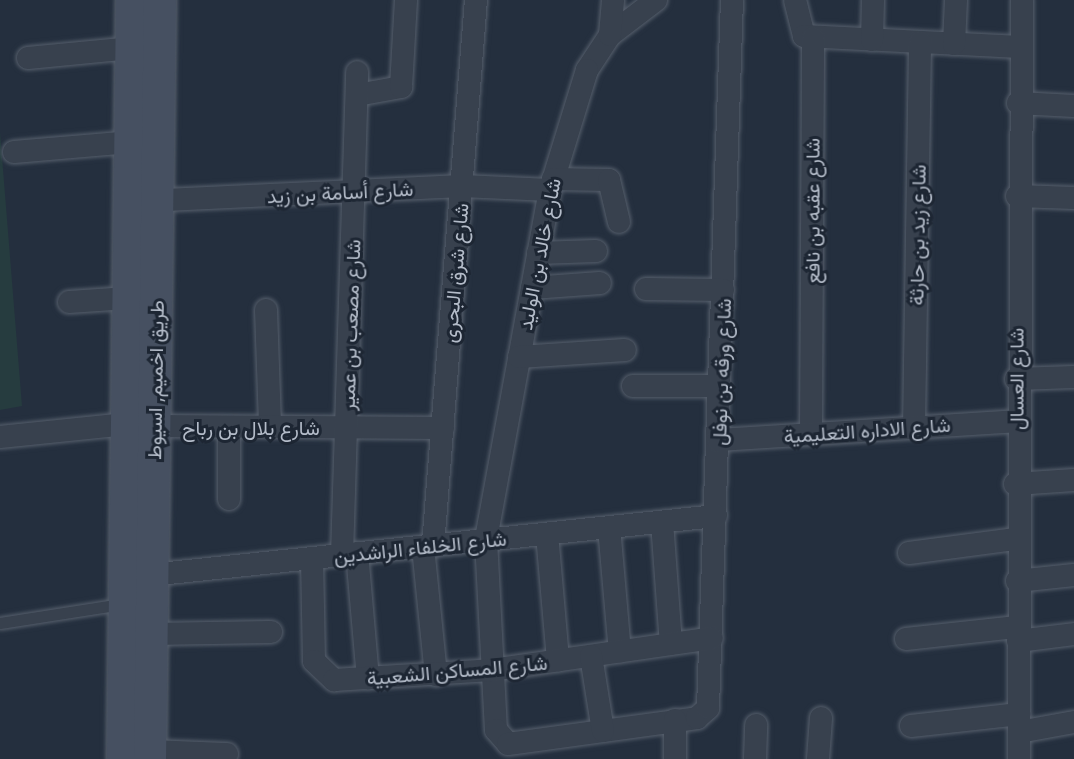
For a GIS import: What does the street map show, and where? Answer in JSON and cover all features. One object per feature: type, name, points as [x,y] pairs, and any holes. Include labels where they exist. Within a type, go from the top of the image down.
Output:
[{"type":"street","name":"طريق اخميم, اسيوط","points":[[132,0],[130,142],[144,201],[128,298],[141,359]]},
{"type":"street","name":"طريق اخميم, اسيوط","points":[[141,756],[137,674],[144,201],[160,0]]},
{"type":"street","name":"شارع مصعب بن عمير","points":[[368,679],[350,554],[346,428],[357,83],[401,87],[406,0]]},
{"type":"street","name":"شارع شرق البحرى","points":[[436,675],[428,546],[443,428],[476,0]]},
{"type":"street","points":[[610,35],[613,0]]},
{"type":"street","name":"شارع خالد بن الوليد","points":[[603,731],[508,744],[496,730],[486,540],[538,253],[572,107],[610,35],[656,0]]},
{"type":"street","name":"شارع ورقه بن نوفل","points":[[675,720],[708,708],[732,0]]},
{"type":"street","points":[[795,0],[797,30],[813,38],[1020,47]]},
{"type":"street","points":[[872,40],[873,0]]},
{"type":"street","points":[[954,44],[956,0]]},
{"type":"street","name":"شارع العسال","points":[[1019,759],[1015,484],[1018,103],[1022,0]]},
{"type":"street","name":"شارع عقبه بن نافع","points":[[811,433],[813,38]]},
{"type":"street","name":"شارع زيد بن حارثة","points":[[914,427],[920,42]]},
{"type":"street","points":[[28,58],[131,48]]},
{"type":"street","points":[[1018,103],[1074,106]]},
{"type":"street","points":[[14,152],[130,142]]},
{"type":"street","name":"شارع أسامة بن زيد","points":[[144,201],[613,182],[619,222]]},
{"type":"street","points":[[1017,196],[1074,198]]},
{"type":"street","points":[[538,253],[596,251]]},
{"type":"street","points":[[532,288],[600,283]]},
{"type":"street","points":[[646,289],[723,290]]},
{"type":"street","points":[[69,302],[128,298]]},
{"type":"street","points":[[266,310],[270,427]]},
{"type":"street","points":[[519,357],[625,350]]},
{"type":"street","points":[[1016,379],[1074,377]]},
{"type":"street","points":[[633,386],[720,386]]},
{"type":"street","name":"شارع الاداره التعليمية","points":[[718,440],[1016,421]]},
{"type":"street","name":"شارع بلال بن رباح","points":[[0,437],[141,425],[443,428]]},
{"type":"street","points":[[229,427],[229,499]]},
{"type":"street","points":[[1015,484],[1074,480]]},
{"type":"street","name":"شارع الخلفاء الراشدين","points":[[139,589],[312,558],[716,516]]},
{"type":"street","points":[[662,522],[671,644]]},
{"type":"street","points":[[609,527],[620,652]]},
{"type":"street","points":[[547,534],[558,661]]},
{"type":"street","points":[[909,553],[1016,539]]},
{"type":"street","name":"شارع المساكن الشعبية","points":[[312,558],[317,671],[334,680],[491,670],[712,638]]},
{"type":"street","points":[[1017,581],[1074,575]]},
{"type":"street","name":"طريق اخميم, اسيوط","points":[[137,674],[152,634],[139,589]]},
{"type":"street","points":[[152,634],[271,632]]},
{"type":"street","points":[[906,639],[1074,634]]},
{"type":"street","points":[[591,656],[603,731],[675,720],[675,759]]},
{"type":"street","points":[[818,759],[821,718]]},
{"type":"street","points":[[911,726],[1074,722]]},
{"type":"street","points":[[755,759],[756,725]]},
{"type":"street","points":[[141,756],[227,754]]},
{"type":"lane","points":[[0,623],[139,589]]},
{"type":"green space","points":[[0,132],[22,406],[0,410]]}]
